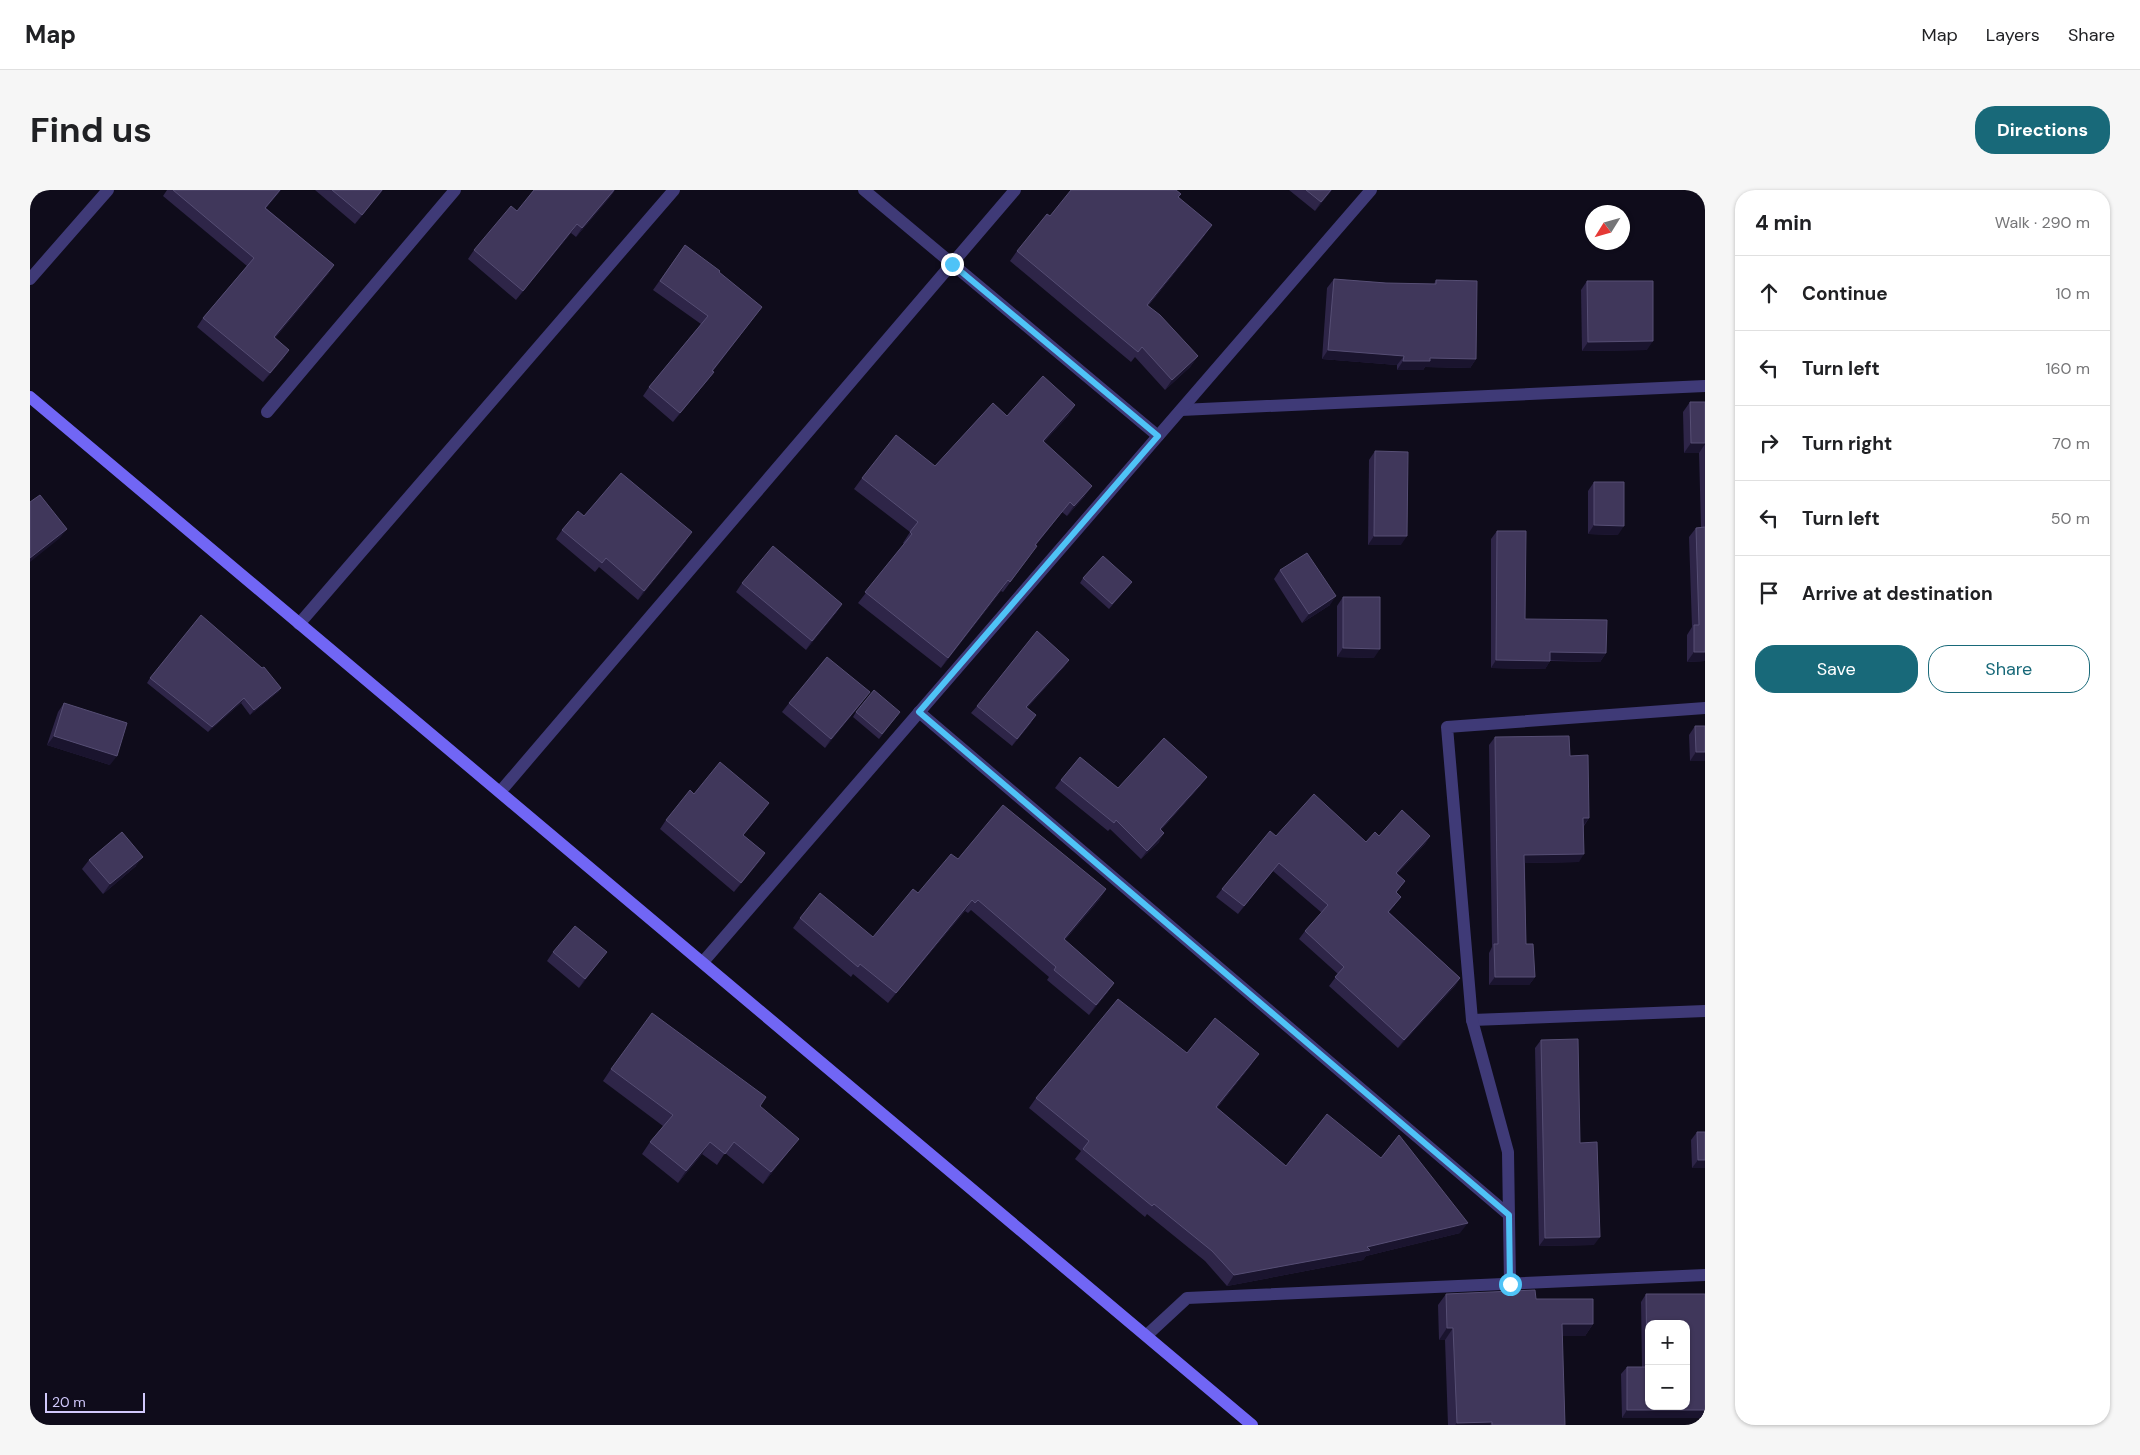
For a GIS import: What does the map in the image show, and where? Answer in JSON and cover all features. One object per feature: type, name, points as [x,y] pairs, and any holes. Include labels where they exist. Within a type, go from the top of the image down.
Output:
[{"type":"main road","points":[[30,398],[1252,1425]]},
{"type":"street","points":[[30,279],[108,190]]},
{"type":"street","points":[[267,412],[455,190]]},
{"type":"street","points":[[299,624],[674,190]]},
{"type":"street","points":[[864,190],[1158,436]]},
{"type":"street","points":[[500,792],[1016,190]]},
{"type":"street","points":[[703,962],[1371,190]]},
{"type":"street","points":[[1181,410],[1705,386]]},
{"type":"street","points":[[1510,1284],[1508,1152],[1472,1020],[1447,727],[1705,708]]},
{"type":"street","points":[[919,712],[1509,1215]]},
{"type":"street","points":[[1472,1020],[1705,1011]]},
{"type":"street","points":[[1147,1335],[1187,1298],[1705,1275]]},
{"type":"building","points":[[173,190],[280,190],[265,208],[334,265],[274,337],[289,350],[270,373],[203,318],[254,258]]},
{"type":"building","points":[[332,190],[382,190],[362,215]]},
{"type":"building","points":[[534,190],[614,190],[582,228],[577,224],[523,291],[474,250],[511,206],[517,211]]},
{"type":"building","points":[[1071,190],[1176,190],[1181,194],[1178,197],[1212,225],[1147,305],[1160,315],[1198,356],[1172,380],[1142,347],[1138,352],[1017,251],[1047,214],[1050,216]]},
{"type":"building","points":[[1306,190],[1331,190],[1321,202]]},
{"type":"building","points":[[685,245],[720,271],[762,307],[712,371],[714,372],[680,413],[649,387],[708,316],[660,281]]},
{"type":"building","points":[[1334,279],[1436,284],[1436,280],[1477,281],[1476,359],[1430,358],[1430,361],[1403,361],[1404,356],[1328,350]]},
{"type":"building","points":[[1587,281],[1653,281],[1653,341],[1588,342]]},
{"type":"building","points":[[1043,376],[1075,405],[1043,441],[1092,486],[1074,506],[1070,502],[1035,545],[1037,546],[1010,582],[1008,580],[948,658],[865,592],[912,534],[910,532],[918,522],[862,478],[896,435],[935,466],[993,403],[1007,416]]},
{"type":"building","points":[[1690,402],[1705,402],[1705,443],[1691,443]]},
{"type":"building","points":[[1375,451],[1408,452],[1407,536],[1374,536]]},
{"type":"building","points":[[621,473],[692,532],[644,591],[606,558],[602,563],[562,530],[578,511],[584,516]]},
{"type":"building","points":[[1594,482],[1624,482],[1624,526],[1594,525]]},
{"type":"building","points":[[40,495],[67,529],[30,558],[30,502]]},
{"type":"building","points":[[1705,527],[1705,652],[1694,652],[1694,625],[1699,625],[1696,528]]},
{"type":"building","points":[[1497,531],[1526,531],[1525,619],[1607,620],[1606,653],[1550,652],[1550,661],[1496,660]]},
{"type":"building","points":[[773,546],[842,604],[812,641],[742,583]]},
{"type":"building","points":[[1307,553],[1336,596],[1309,614],[1280,570]]},
{"type":"building","points":[[1103,556],[1132,582],[1112,604],[1083,578]]},
{"type":"building","points":[[1343,597],[1380,597],[1380,649],[1343,648]]},
{"type":"building","points":[[201,615],[262,668],[264,667],[281,688],[254,710],[244,698],[212,727],[150,678]]},
{"type":"building","points":[[1037,631],[1069,660],[1026,707],[1036,715],[1017,739],[977,706]]},
{"type":"building","points":[[827,657],[870,692],[831,739],[789,703]]},
{"type":"building","points":[[874,690],[900,712],[882,734],[856,712]]},
{"type":"building","points":[[64,703],[127,723],[117,756],[54,736]]},
{"type":"building","points":[[1695,726],[1705,726],[1705,752],[1696,752]]},
{"type":"building","points":[[1569,736],[1570,756],[1588,755],[1589,818],[1583,818],[1584,854],[1524,855],[1526,944],[1533,944],[1535,977],[1495,977],[1494,944],[1498,944],[1495,737]]},
{"type":"building","points":[[1164,738],[1207,777],[1160,829],[1164,833],[1147,851],[1116,820],[1114,823],[1061,780],[1080,757],[1118,788]]},
{"type":"building","points":[[720,762],[769,803],[743,835],[765,853],[741,883],[666,820],[690,790],[694,794]]},
{"type":"building","points":[[1314,794],[1366,842],[1375,832],[1379,836],[1402,810],[1430,836],[1396,873],[1405,881],[1396,892],[1401,897],[1388,912],[1460,978],[1404,1040],[1335,977],[1344,967],[1305,931],[1328,905],[1279,863],[1244,906],[1222,889],[1270,831],[1276,836]]},
{"type":"building","points":[[1003,805],[1106,889],[1064,939],[1114,983],[1096,1005],[1054,970],[1056,967],[978,900],[975,903],[972,900],[896,993],[860,964],[858,967],[800,918],[820,893],[873,937],[913,889],[918,893],[951,854],[958,859]]},
{"type":"building","points":[[122,832],[143,857],[110,884],[89,860]]},
{"type":"building","points":[[575,926],[607,952],[585,979],[553,952]]},
{"type":"building","points":[[1118,999],[1187,1053],[1215,1018],[1259,1054],[1216,1107],[1286,1166],[1327,1114],[1381,1158],[1399,1135],[1468,1223],[1367,1247],[1370,1250],[1234,1275],[1212,1251],[1154,1204],[1152,1206],[1083,1149],[1089,1141],[1036,1098]]},
{"type":"building","points":[[652,1013],[766,1097],[760,1106],[799,1139],[771,1172],[734,1142],[725,1154],[710,1142],[686,1171],[650,1142],[673,1115],[611,1069]]},
{"type":"building","points":[[1578,1039],[1580,1143],[1597,1142],[1600,1237],[1545,1238],[1541,1040]]},
{"type":"building","points":[[1697,1132],[1705,1132],[1705,1160],[1698,1160]]},
{"type":"building","points":[[1535,1290],[1536,1299],[1593,1299],[1593,1324],[1562,1324],[1565,1425],[1492,1425],[1492,1422],[1457,1423],[1453,1328],[1447,1328],[1446,1294]]},
{"type":"building","points":[[1646,1294],[1705,1294],[1705,1410],[1690,1410],[1690,1320],[1646,1320]]},
{"type":"building","points":[[1627,1367],[1645,1367],[1645,1410],[1627,1410]]},
{"type":"route","points":[[952,264],[1158,436],[919,712],[1509,1215],[1510,1284]]}]
